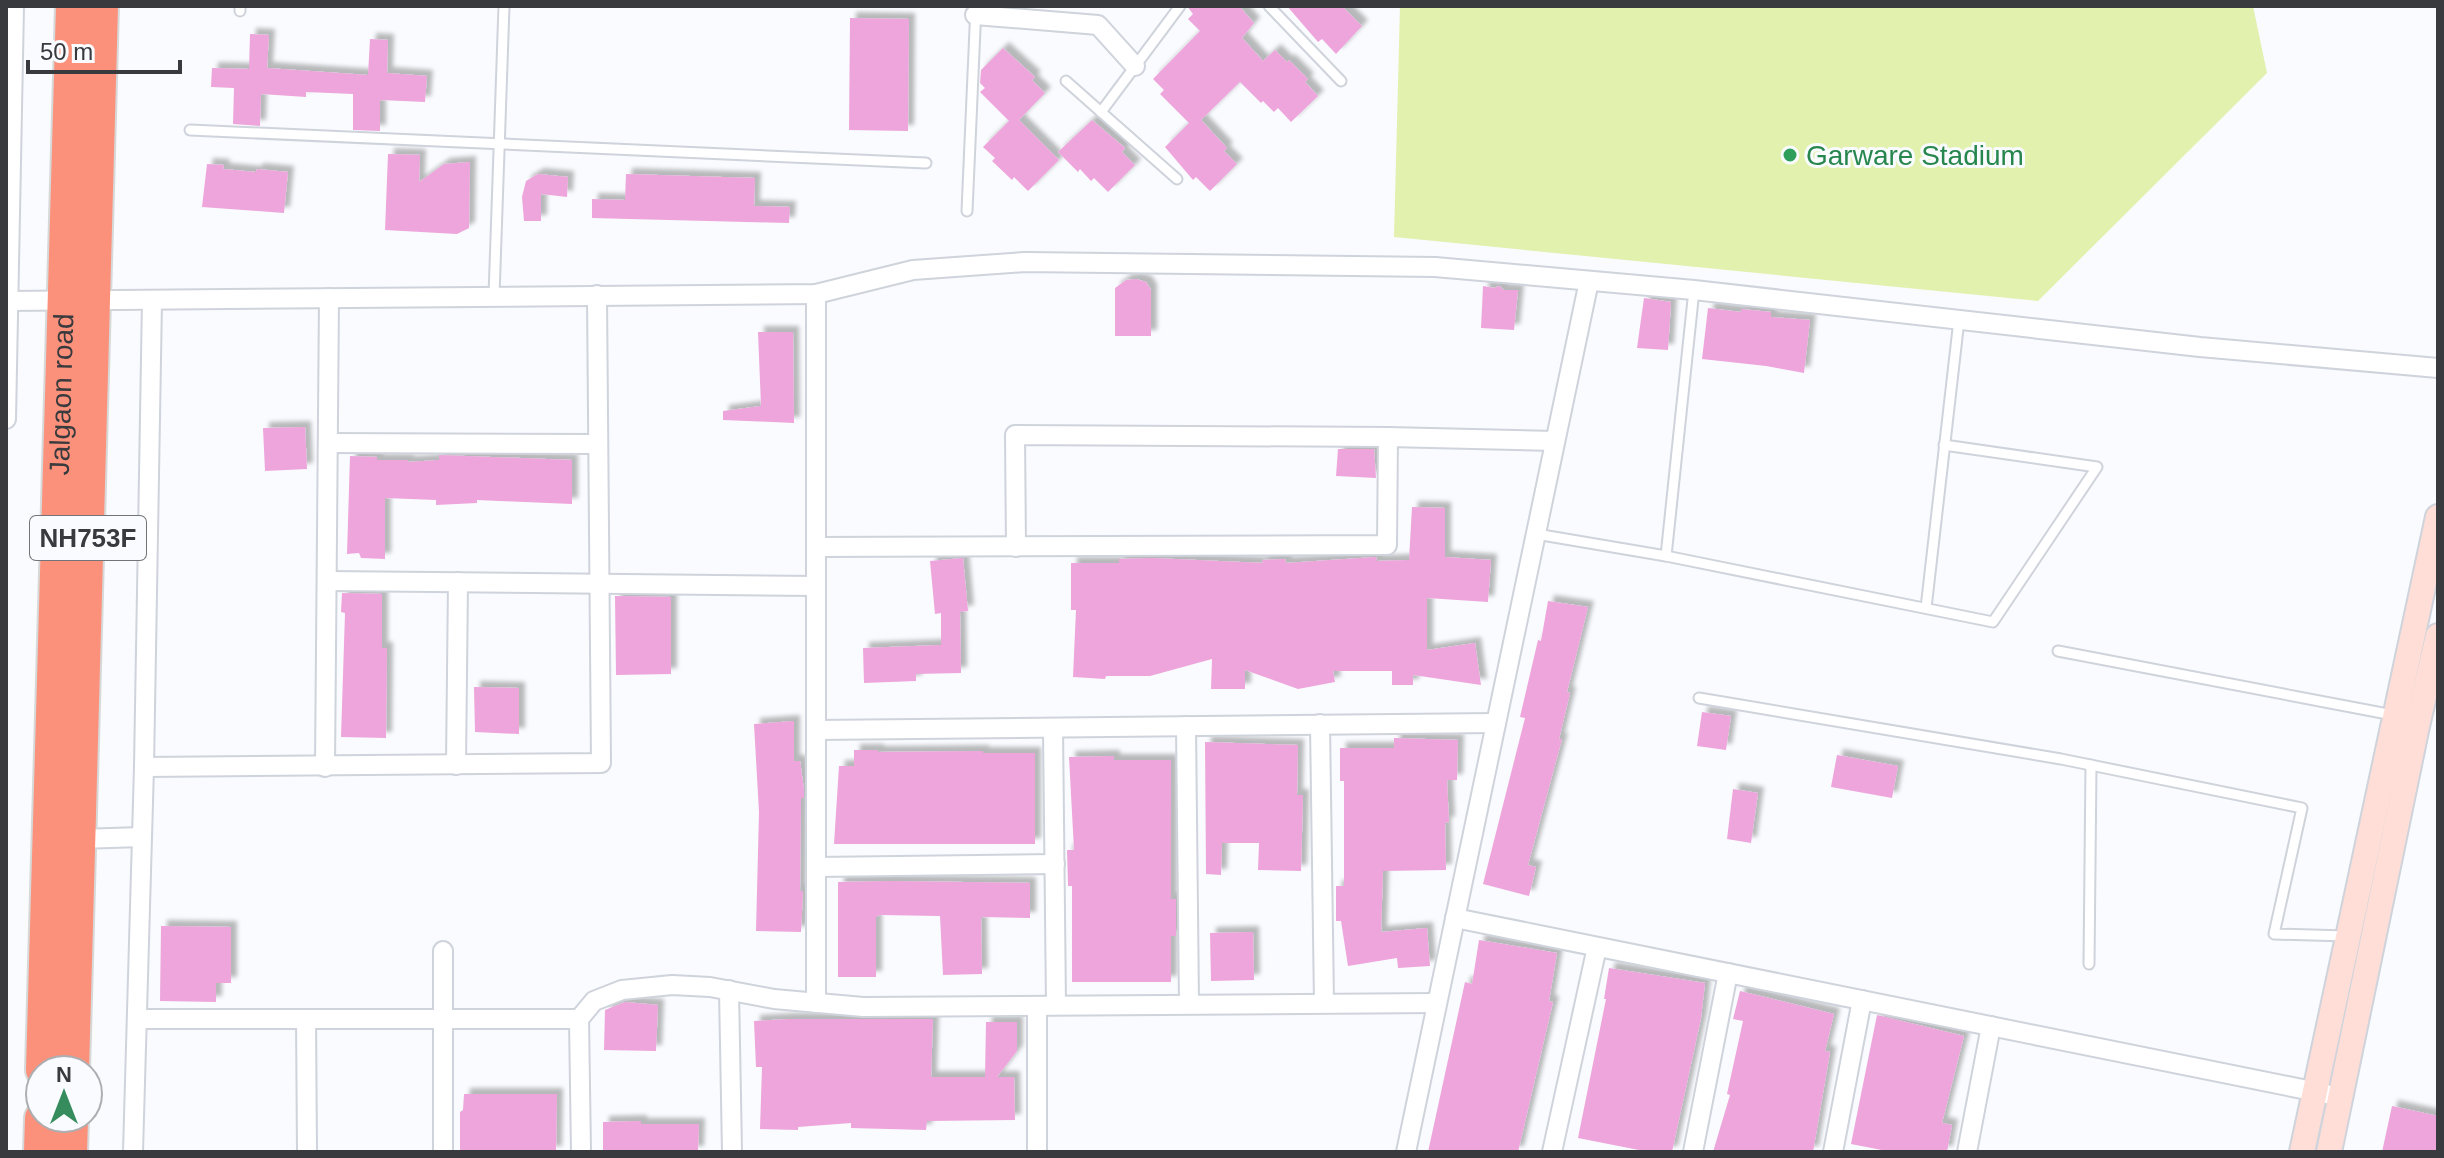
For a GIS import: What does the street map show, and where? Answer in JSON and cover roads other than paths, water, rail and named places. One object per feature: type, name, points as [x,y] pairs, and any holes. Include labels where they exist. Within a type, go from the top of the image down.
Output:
[{"type":"highway","name":"Jalgaon road","points":[[42,1054],[72,6]]},
{"type":"highway","name":"Jalgaon road","points":[[73,1054],[102,6]]},
{"type":"street","points":[[6,419],[14,6]]},
{"type":"street","points":[[976,11],[1098,25],[1135,66]]},
{"type":"street","points":[[7,301],[816,294],[913,270],[1025,262],[1435,267],[1694,290],[2200,347],[2438,368]]},
{"type":"street","points":[[1406,1152],[1589,281]]},
{"type":"street","points":[[816,294],[816,1003]]},
{"type":"street","points":[[144,767],[601,763],[597,295]]},
{"type":"street","points":[[325,767],[329,298]]},
{"type":"street","points":[[133,1152],[144,767],[152,300]]},
{"type":"street","points":[[1016,547],[1015,435],[1555,441]]},
{"type":"street","points":[[816,547],[1387,545],[1388,437]]},
{"type":"street","points":[[328,443],[598,444]]},
{"type":"street","points":[[2329,1152],[2384,886],[2406,718],[2437,533]]},
{"type":"street","points":[[327,581],[816,586]]},
{"type":"street","points":[[456,765],[458,582]]},
{"type":"street","points":[[2302,1152],[2359,880],[2406,718],[2438,636]]},
{"type":"street","points":[[816,730],[1496,723]]},
{"type":"street","points":[[1320,724],[1324,1003]]},
{"type":"street","points":[[1186,726],[1189,1004]]},
{"type":"street","points":[[1037,1152],[1055,864],[1053,728]]},
{"type":"street","points":[[79,839],[142,837]]},
{"type":"street","points":[[816,867],[1055,864]]},
{"type":"street","points":[[2359,880],[2384,886]]},
{"type":"street","points":[[1455,918],[2340,1097]]},
{"type":"street","points":[[1552,1152],[1597,947]]},
{"type":"street","points":[[443,951],[443,1152]]},
{"type":"street","points":[[1693,1152],[1728,973]]},
{"type":"street","points":[[581,1152],[579,1019],[594,1001],[622,990],[672,985],[863,1007],[1437,1003]]},
{"type":"street","points":[[729,990],[732,1152]]},
{"type":"street","points":[[1833,1152],[1862,1000]]},
{"type":"street","points":[[137,1019],[579,1019]]},
{"type":"street","points":[[306,1019],[307,1152]]},
{"type":"street","points":[[1967,1152],[1991,1026]]},
{"type":"lane","points":[[494,296],[504,6]]},
{"type":"lane","points":[[1101,112],[1180,6]]},
{"type":"lane","points":[[1269,6],[1341,81]]},
{"type":"lane","points":[[967,211],[976,11]]},
{"type":"lane","points":[[1066,81],[1177,179]]},
{"type":"lane","points":[[190,130],[926,163]]},
{"type":"lane","points":[[1666,556],[1694,290]]},
{"type":"lane","points":[[1926,608],[1959,320]]},
{"type":"lane","points":[[1536,534],[1666,556],[1993,622],[2097,467],[1944,445]]},
{"type":"lane","points":[[2058,651],[2406,718]]},
{"type":"lane","points":[[1699,698],[2091,765],[2302,808],[2274,934],[2347,936]]},
{"type":"lane","points":[[2089,964],[2091,765]]},
{"type":"place","name":"Garware Stadium","points":[[1790,155]]}]
